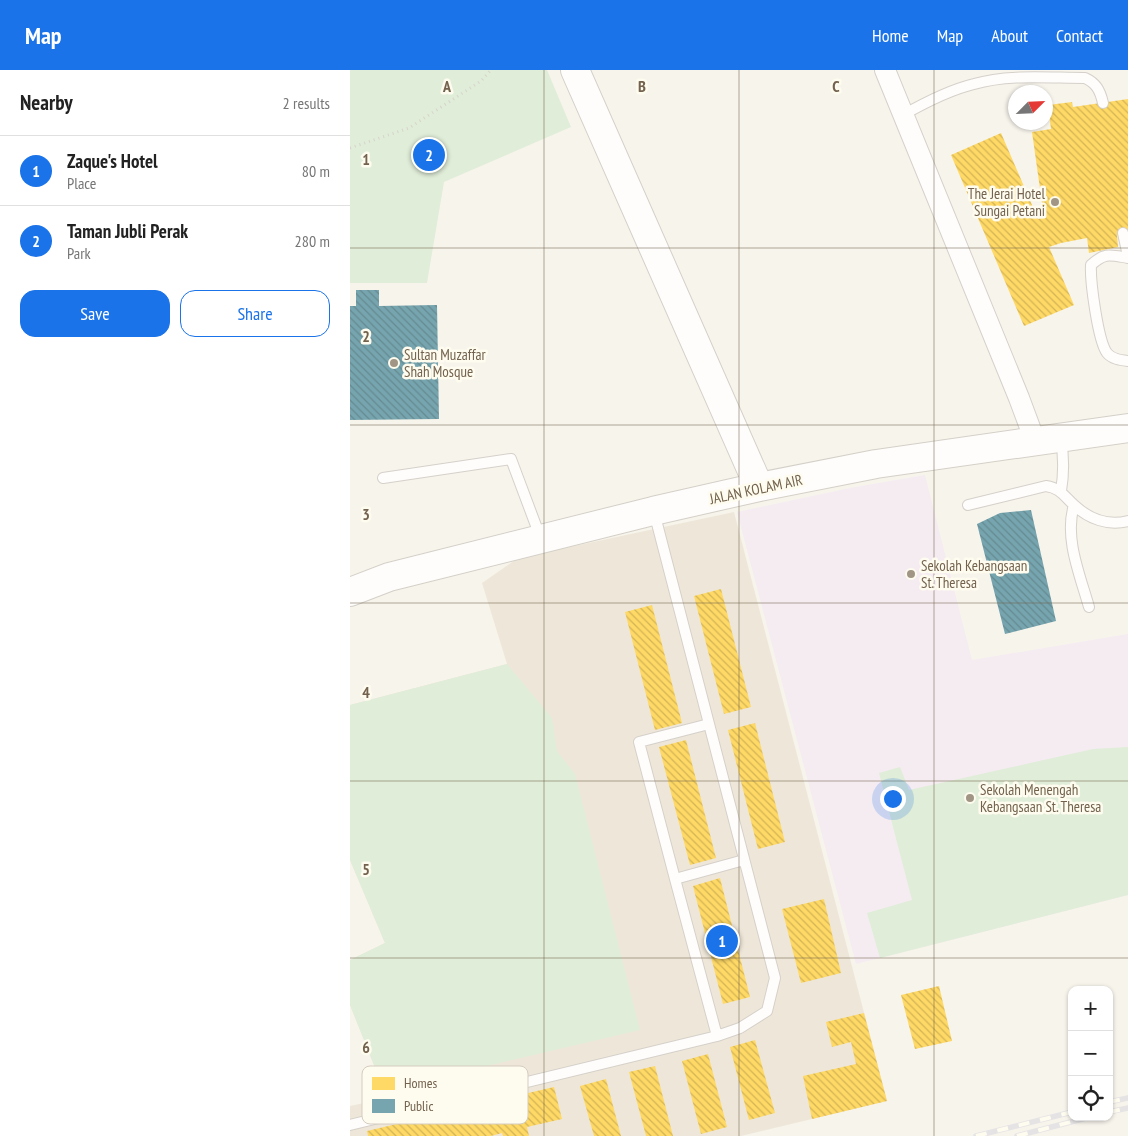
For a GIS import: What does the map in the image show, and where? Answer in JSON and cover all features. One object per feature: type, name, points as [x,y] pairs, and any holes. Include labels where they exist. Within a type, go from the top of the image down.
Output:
[{"type":"main road","points":[[575,70],[759,487]]},
{"type":"main road","name":"JALAN KOLAM AIR","points":[[350,592],[389,577],[653,511],[759,487],[876,464],[1128,428]]},
{"type":"main road","name":"JALAN KOLAM AIR","points":[[350,580],[389,577]]},
{"type":"street","points":[[885,70],[1019,398],[1048,439]]},
{"type":"lane","points":[[904,115],[947,93],[973,84],[1006,79],[1084,78],[1093,82],[1100,91],[1104,103]]},
{"type":"lane","points":[[1123,233],[1128,257],[1112,255],[1100,257],[1091,266],[1090,278],[1102,344],[1108,354],[1118,360],[1128,361]]},
{"type":"lane","points":[[1048,439],[1064,456],[1062,491]]},
{"type":"lane","points":[[383,478],[511,459],[541,540]]},
{"type":"lane","points":[[968,505],[1046,486],[1062,491],[1086,515],[1117,524],[1128,521]]},
{"type":"lane","points":[[1074,505],[1070,518],[1071,538],[1089,607]]},
{"type":"lane","points":[[528,1082],[717,1036],[740,1028],[767,1011],[775,978],[653,511]]},
{"type":"lane","points":[[709,724],[638,742],[717,1036]]},
{"type":"lane","points":[[675,879],[744,860]]},
{"type":"path","points":[[350,148],[409,128],[480,81],[491,70]]},
{"type":"shaded area","name":"Sekolah Menengah Kebangsaan St. Theresa","points":[[925,475],[972,660],[1128,634],[1128,895],[856,964],[737,512],[850,488]]},
{"type":"shaded area","points":[[734,512],[887,1101],[741,1136],[350,1136],[350,1106],[362,1103],[362,1124],[528,1124],[528,1066],[374,1066],[350,1005],[350,960],[385,943],[350,860],[350,705],[507,664],[482,583],[518,558]]},
{"type":"green space","points":[[350,70],[547,70],[571,127],[444,182],[427,283],[350,283]]},
{"type":"green space","points":[[507,664],[552,718],[557,751],[575,774],[640,1030],[486,1066],[374,1066],[350,1005],[350,960],[385,943],[350,860],[350,705]]},
{"type":"green space","points":[[1128,747],[1128,895],[880,958],[867,913],[912,900],[879,773],[900,767],[909,790],[1093,749]]},
{"type":"building: Homes","points":[[1128,99],[1128,232],[1117,235],[1118,247],[1089,253],[1087,238],[1049,247],[1074,305],[1024,326],[951,155],[1001,133],[1038,219],[1044,217],[1032,132],[1053,130],[1053,104],[1072,102],[1073,107]]},
{"type":"building: Homes","points":[[721,589],[751,707],[724,714],[694,596]]},
{"type":"building: Homes","points":[[652,605],[682,723],[655,730],[625,612]]},
{"type":"building: Homes","points":[[755,723],[785,842],[758,849],[728,730]]},
{"type":"building: Homes","points":[[686,740],[716,858],[690,865],[659,747]]},
{"type":"building: Homes","points":[[720,878],[750,997],[723,1004],[693,886]]},
{"type":"building: Homes","points":[[824,899],[841,973],[801,983],[782,909]]},
{"type":"building: Homes","points":[[939,986],[952,1041],[915,1049],[901,995]]},
{"type":"building: Homes","points":[[864,1013],[887,1101],[812,1119],[803,1076],[856,1064],[851,1042],[832,1047],[826,1022]]},
{"type":"building: Homes","points":[[755,1040],[775,1113],[749,1120],[730,1047]]},
{"type":"building: Homes","points":[[708,1054],[727,1127],[701,1134],[682,1061]]},
{"type":"building: Homes","points":[[655,1066],[673,1136],[646,1136],[629,1072]]},
{"type":"building: Homes","points":[[606,1079],[621,1136],[594,1136],[580,1086]]},
{"type":"building: Homes","points":[[554,1087],[562,1119],[527,1127],[529,1136],[503,1136],[502,1133],[491,1136],[368,1136],[367,1131],[397,1124],[528,1124],[528,1093]]},
{"type":"building: Public","name":"Sultan Muzaffar Shah Mosque","points":[[356,290],[379,290],[379,306],[437,305],[439,419],[350,420],[350,306],[356,306]]},
{"type":"building: Public","points":[[1031,510],[1056,621],[1005,634],[977,524],[1000,513]]},
{"type":"railway","points":[[1113,1101],[1128,1098]]},
{"type":"railway","points":[[1113,1111],[1128,1108]]},
{"type":"railway","points":[[976,1136],[1068,1113]]},
{"type":"railway","points":[[1017,1136],[1075,1121]]},
{"type":"place","name":"Taman Jubli Perak","points":[[429,155]]},
{"type":"place","name":"The Jerai Hotel Sungai Petani","points":[[1055,202]]},
{"type":"place","name":"Sultan Muzaffar Shah Mosque","points":[[394,363]]},
{"type":"place","name":"Sekolah Kebangsaan St. Theresa","points":[[911,574]]},
{"type":"place","name":"Sekolah Menengah Kebangsaan St. Theresa","points":[[970,798]]},
{"type":"place","name":"Zaque's Hotel","points":[[722,941]]}]
